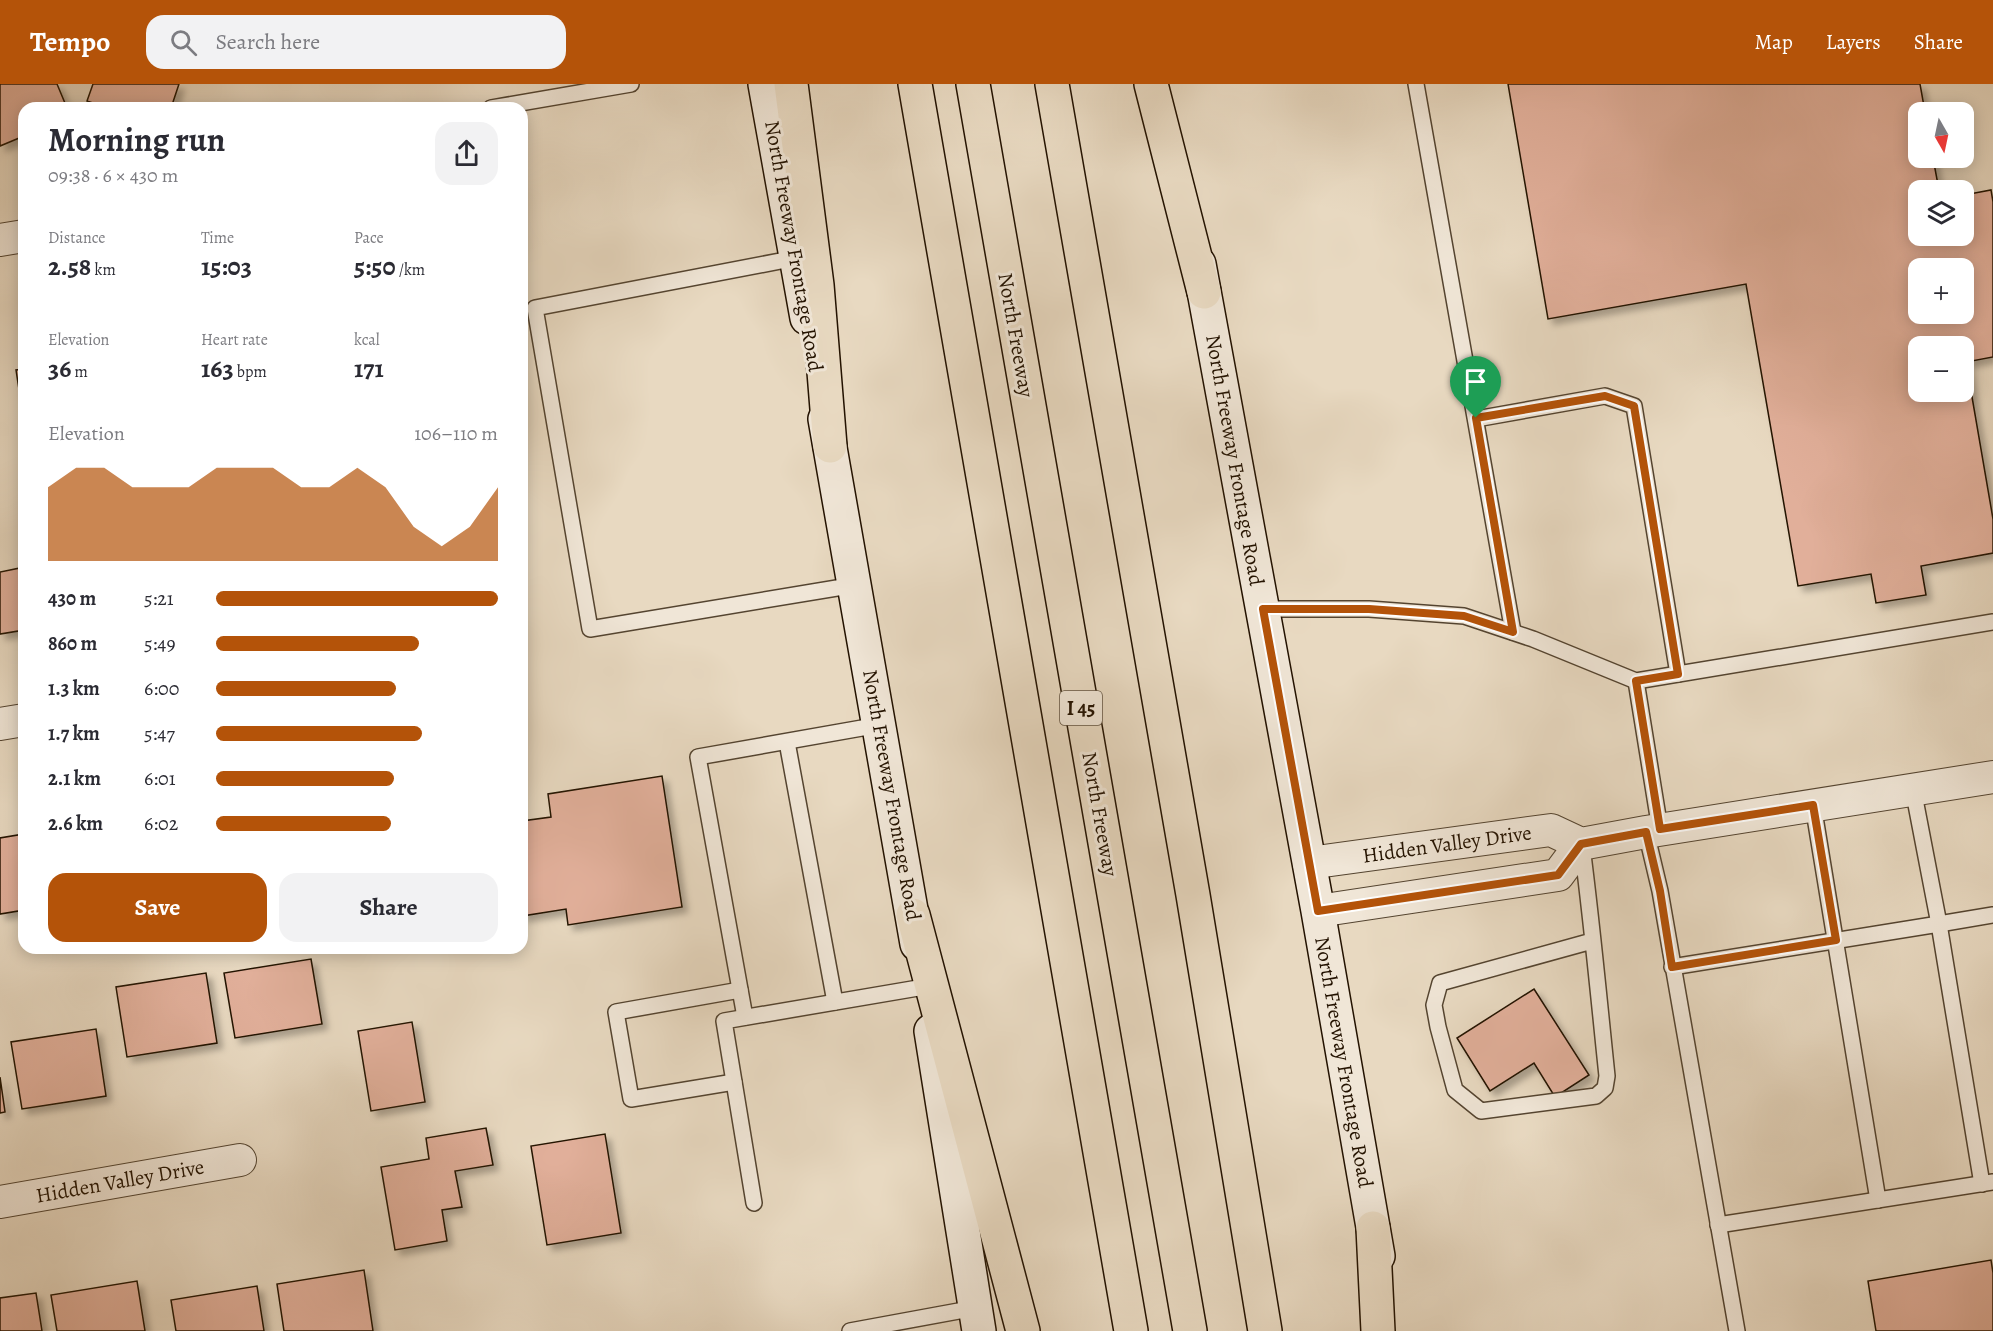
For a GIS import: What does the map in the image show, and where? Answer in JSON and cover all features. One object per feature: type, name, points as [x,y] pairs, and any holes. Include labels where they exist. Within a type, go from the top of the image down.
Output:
[{"type":"highway","points":[[791,84],[817,285],[830,446]]},
{"type":"highway","points":[[915,84],[1131,1331]]},
{"type":"highway","name":"North Freeway","points":[[972,84],[1190,1331]]},
{"type":"highway","points":[[1052,84],[1191,883],[1265,1331]]},
{"type":"highway","points":[[1150,84],[1204,292]]},
{"type":"highway","points":[[913,915],[1023,1331]]},
{"type":"highway","points":[[1373,1228],[1378,1331]]},
{"type":"main road","name":"North Freeway Frontage Road","points":[[765,84],[913,915],[977,1319]]},
{"type":"main road","name":"North Freeway Frontage Road","points":[[1167,84],[1318,911],[1373,1228],[1394,1331]]},
{"type":"street","points":[[0,240],[18,237]]},
{"type":"street","points":[[0,724],[18,721]]},
{"type":"street","points":[[1318,911],[1558,875],[1581,844],[1653,830],[1993,777]]},
{"type":"street","name":"Hidden Valley Drive","points":[[1309,863],[1551,830],[1581,844]]},
{"type":"street","name":"Hidden Valley Drive","points":[[0,1202],[240,1160]]},
{"type":"lane","points":[[523,102],[608,86],[631,84]]},
{"type":"lane","points":[[1416,84],[1513,632]]},
{"type":"lane","points":[[796,258],[535,308],[590,629],[855,585]]},
{"type":"lane","points":[[1476,418],[1605,396],[1634,406],[1678,674]]},
{"type":"lane","points":[[1263,609],[1369,609],[1464,616],[1533,639],[1636,681],[1993,622]]},
{"type":"lane","points":[[1636,681],[1660,891],[1737,1331]]},
{"type":"lane","points":[[745,1017],[698,758],[879,724]]},
{"type":"lane","points":[[787,742],[835,1002]]},
{"type":"lane","points":[[1718,1225],[1988,1183],[1913,789]]},
{"type":"lane","points":[[1813,805],[1878,1200]]},
{"type":"lane","points":[[1581,844],[1590,903],[1607,1076],[1605,1088],[1596,1096],[1481,1111],[1455,1090],[1434,1005],[1440,983],[1592,941]]},
{"type":"lane","points":[[1672,967],[1993,915]]},
{"type":"lane","points":[[754,1203],[724,1021],[924,987]]},
{"type":"lane","points":[[734,1082],[631,1099],[616,1012],[740,990]]},
{"type":"lane","points":[[850,1331],[977,1319]]},
{"type":"building","points":[[0,84],[57,84],[64,102],[18,102],[18,138],[0,146]]},
{"type":"building","points":[[93,84],[179,84],[173,102],[87,101]]},
{"type":"building","points":[[1508,84],[1920,84],[1923,102],[1908,102],[1908,168],[1935,168],[1937,180],[1908,180],[1908,246],[1974,246],[1974,193],[1991,190],[1993,202],[1993,357],[1974,361],[1974,336],[1908,336],[1908,402],[1973,402],[1993,519],[1993,553],[1921,566],[1926,595],[1876,603],[1871,574],[1798,586],[1746,284],[1548,319]]},
{"type":"building","points":[[18,568],[18,631],[0,634],[0,572]]},
{"type":"building","points":[[662,776],[682,907],[568,925],[566,909],[528,915],[528,820],[551,817],[548,794]]},
{"type":"building","points":[[18,835],[18,911],[0,914],[0,838]]},
{"type":"building","points":[[311,959],[322,1024],[235,1038],[224,973]]},
{"type":"building","points":[[206,973],[217,1043],[127,1057],[116,987]]},
{"type":"building","points":[[1534,989],[1589,1075],[1555,1097],[1534,1063],[1490,1091],[1457,1038]]},
{"type":"building","points":[[412,1022],[425,1102],[371,1111],[358,1031]]},
{"type":"building","points":[[96,1029],[106,1096],[22,1109],[11,1042]]},
{"type":"building","points":[[0,1077],[5,1112],[0,1113]]},
{"type":"building","points":[[486,1128],[493,1165],[455,1171],[462,1207],[442,1210],[447,1241],[395,1250],[381,1167],[429,1159],[426,1138]]},
{"type":"building","points":[[605,1134],[621,1233],[547,1245],[531,1146]]},
{"type":"building","points":[[1991,1260],[1993,1331],[1876,1331],[1868,1281]]},
{"type":"building","points":[[364,1270],[373,1331],[284,1331],[277,1284]]},
{"type":"building","points":[[137,1281],[145,1331],[57,1331],[51,1295]]},
{"type":"building","points":[[257,1286],[264,1331],[176,1331],[171,1300]]},
{"type":"building","points":[[36,1293],[42,1331],[0,1331],[0,1298]]},
{"type":"route","points":[[1605,396],[1634,406],[1678,674],[1636,681],[1660,829],[1813,805],[1836,940],[1672,967],[1660,891],[1646,832],[1581,844],[1558,875],[1318,911],[1263,609],[1369,609],[1464,616],[1513,632],[1476,418],[1605,396]]}]
